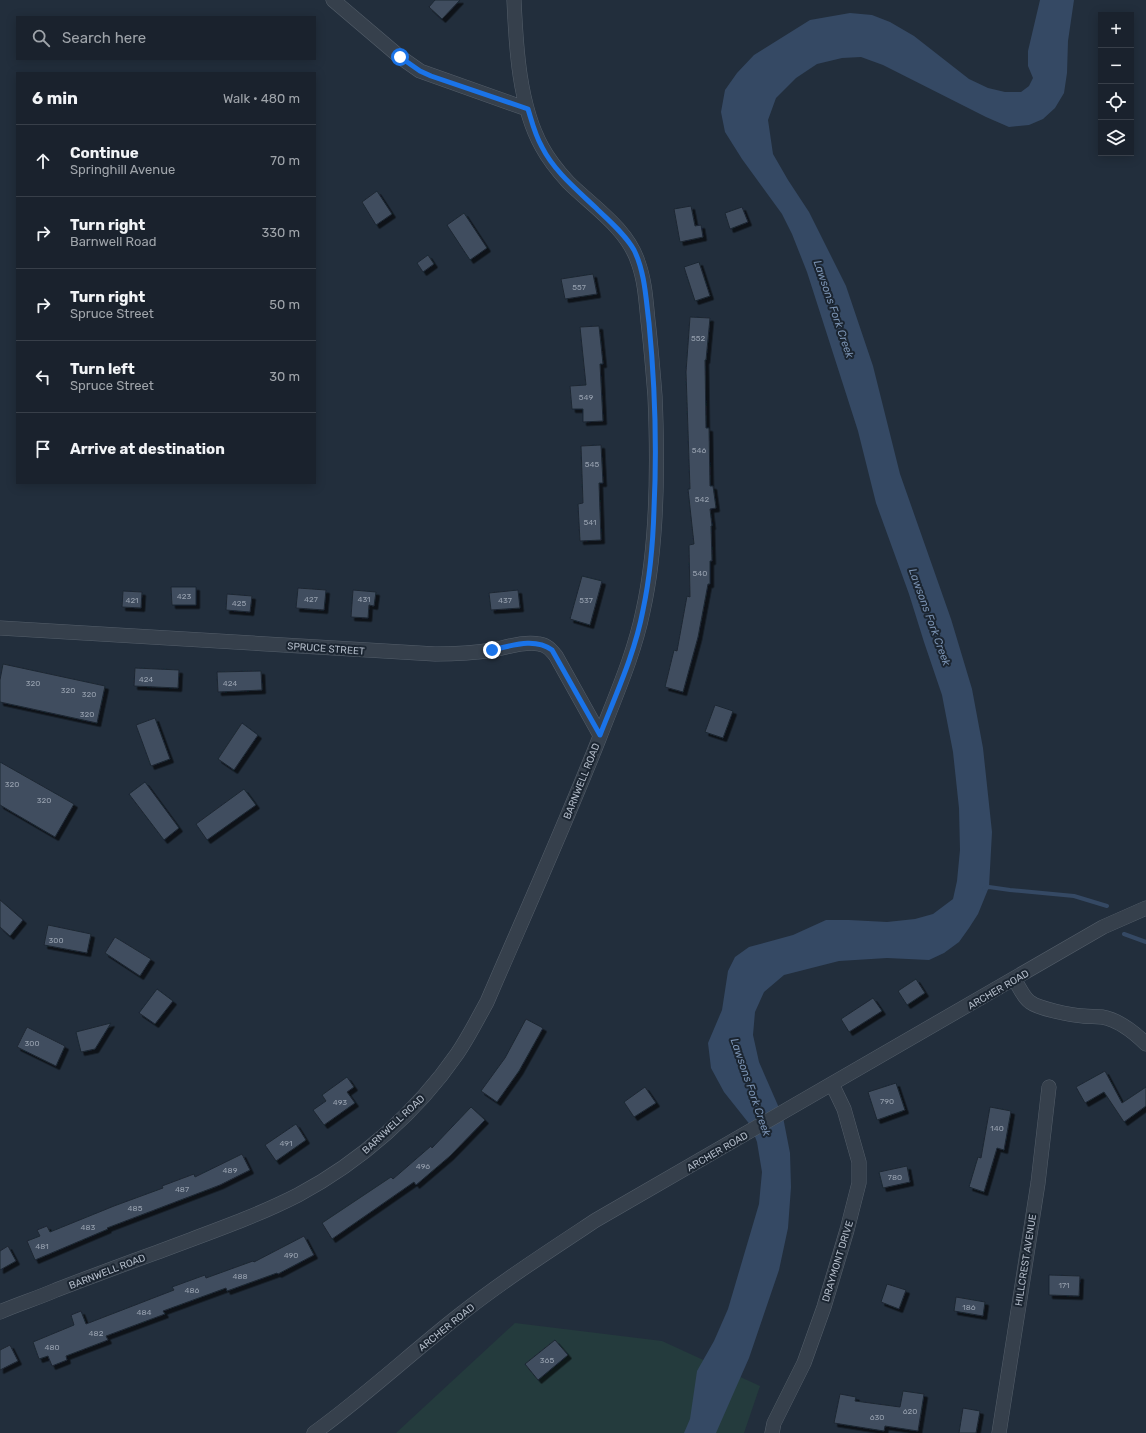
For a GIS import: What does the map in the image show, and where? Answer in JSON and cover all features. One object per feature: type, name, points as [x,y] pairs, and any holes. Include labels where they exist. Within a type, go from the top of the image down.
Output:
[{"type":"street","points":[[334,0],[400,57],[420,71],[528,109]]},
{"type":"street","name":"BARNWELL ROAD","points":[[0,1312],[268,1210],[329,1177],[357,1157],[409,1112],[454,1059],[487,1002],[575,798],[600,735],[635,642],[649,581],[655,488],[656,422],[653,365],[645,290],[640,266],[635,252],[627,239],[568,182],[542,149],[535,133],[528,109],[518,59],[514,0]]},
{"type":"street","name":"SPRUCE STREET","points":[[0,628],[435,654],[464,654],[520,644],[538,643],[546,646],[556,656],[600,735]]},
{"type":"street","name":"ARCHER ROAD","points":[[314,1433],[458,1316],[526,1266],[596,1220],[1103,928],[1146,908]]},
{"type":"street","points":[[1014,979],[1029,1001],[1041,1008],[1081,1016],[1102,1017],[1127,1028],[1146,1044]]},
{"type":"street","name":"DRAYMONT DRIVE","points":[[772,1433],[774,1424],[789,1396],[807,1356],[824,1307],[859,1184],[858,1162],[844,1109],[832,1084]]},
{"type":"street","name":"HILLCREST AVENUE","points":[[999,1433],[1038,1183],[1049,1087]]},
{"type":"green space","points":[[515,1323],[662,1341],[760,1386],[744,1433],[396,1433]]},
{"type":"water","name":"Lawsons Fork Creek","points":[[1040,0],[1074,0],[1068,41],[1067,73],[1064,93],[1055,108],[1043,119],[1029,125],[1009,127],[883,65],[861,57],[842,58],[817,64],[796,78],[776,98],[768,120],[773,154],[809,212],[846,286],[873,366],[900,474],[951,619],[972,689],[983,748],[992,832],[989,887],[978,914],[959,942],[944,953],[929,960],[887,958],[839,961],[784,975],[764,992],[755,1012],[753,1035],[759,1062],[783,1117],[790,1153],[791,1187],[788,1228],[779,1270],[749,1358],[716,1433],[684,1433],[690,1419],[697,1371],[714,1341],[728,1309],[759,1204],[762,1172],[757,1142],[751,1126],[724,1092],[711,1068],[708,1043],[722,1010],[728,971],[735,957],[749,947],[793,935],[826,920],[887,922],[915,919],[933,914],[953,899],[957,881],[960,850],[959,808],[953,752],[942,695],[909,594],[876,503],[858,431],[807,272],[792,234],[782,214],[742,159],[725,132],[721,112],[725,90],[737,73],[754,55],[810,20],[850,13],[872,15],[890,22],[914,36],[969,79],[988,88],[1005,92],[1021,92],[1029,86],[1033,78],[1028,66],[1028,51]]},
{"type":"building","points":[[435,0],[460,0],[442,19],[429,7]]},
{"type":"building","points":[[377,191],[392,214],[376,225],[362,202]]},
{"type":"building","points":[[691,206],[695,226],[701,225],[703,237],[680,242],[674,209]]},
{"type":"building","points":[[742,207],[748,222],[730,229],[725,213]]},
{"type":"building","points":[[464,213],[487,248],[470,260],[447,225]]},
{"type":"building","points":[[428,255],[434,264],[423,272],[417,263]]},
{"type":"building","points":[[699,262],[710,296],[695,301],[684,267]]},
{"type":"building","points":[[593,274],[597,294],[565,299],[561,279]]},
{"type":"building","points":[[690,317],[710,318],[705,360],[706,428],[709,428],[710,486],[713,486],[716,508],[710,509],[712,526],[712,561],[710,561],[710,584],[708,584],[698,637],[683,692],[665,687],[674,650],[677,651],[687,596],[690,597],[689,545],[694,544],[688,489],[690,489],[686,372]]},
{"type":"building","points":[[599,326],[603,364],[600,364],[603,421],[583,422],[583,409],[572,409],[570,386],[586,385],[580,327]]},
{"type":"building","points":[[601,445],[603,483],[599,483],[601,540],[580,541],[578,504],[583,503],[581,446]]},
{"type":"building","points":[[582,576],[602,581],[590,625],[570,619]]},
{"type":"building","points":[[171,587],[196,587],[196,605],[172,605]]},
{"type":"building","points":[[298,588],[326,590],[324,610],[296,608]]},
{"type":"building","points":[[353,590],[376,592],[374,606],[369,605],[368,618],[351,617]]},
{"type":"building","points":[[518,590],[520,608],[491,610],[489,593]]},
{"type":"building","points":[[123,591],[142,592],[141,608],[122,607]]},
{"type":"building","points":[[227,594],[252,596],[250,612],[226,610]]},
{"type":"building","points":[[3,664],[105,686],[97,723],[0,702],[0,680]]},
{"type":"building","points":[[135,668],[179,670],[178,688],[134,686]]},
{"type":"building","points":[[261,671],[262,690],[218,692],[217,672]]},
{"type":"building","points":[[715,705],[733,711],[723,738],[705,732]]},
{"type":"building","points":[[155,718],[170,759],[151,766],[136,725]]},
{"type":"building","points":[[242,723],[258,735],[234,770],[218,759]]},
{"type":"building","points":[[0,762],[74,804],[55,837],[0,805]]},
{"type":"building","points":[[145,782],[179,828],[164,840],[129,794]]},
{"type":"building","points":[[244,789],[256,805],[207,840],[196,824]]},
{"type":"building","points":[[0,900],[23,920],[10,936],[0,927]]},
{"type":"building","points":[[48,925],[91,934],[87,953],[44,945]]},
{"type":"building","points":[[115,937],[151,959],[140,976],[105,953]]},
{"type":"building","points":[[916,979],[925,993],[907,1005],[898,991]]},
{"type":"building","points":[[157,989],[173,1001],[155,1024],[139,1013]]},
{"type":"building","points":[[873,998],[882,1011],[849,1032],[841,1019]]},
{"type":"building","points":[[526,1019],[543,1028],[519,1071],[497,1102],[481,1091],[505,1058]]},
{"type":"building","points":[[111,1023],[95,1049],[81,1052],[76,1032]]},
{"type":"building","points":[[27,1027],[65,1046],[56,1066],[17,1047]]},
{"type":"building","points":[[1105,1071],[1122,1103],[1146,1087],[1146,1106],[1124,1122],[1104,1092],[1085,1103],[1076,1087]]},
{"type":"building","points":[[347,1077],[354,1087],[347,1092],[355,1103],[324,1125],[313,1110],[326,1101],[322,1095]]},
{"type":"building","points":[[896,1083],[905,1110],[877,1120],[868,1092]]},
{"type":"building","points":[[645,1087],[656,1103],[634,1117],[624,1102]]},
{"type":"building","points":[[471,1107],[485,1120],[450,1156],[416,1185],[414,1182],[332,1239],[322,1223],[391,1177],[393,1179],[431,1146],[432,1148]]},
{"type":"building","points":[[990,1107],[1011,1111],[1004,1150],[997,1148],[984,1192],[969,1187],[978,1157],[981,1158]]},
{"type":"building","points":[[296,1124],[306,1140],[276,1161],[265,1145]]},
{"type":"building","points":[[242,1154],[250,1170],[220,1185],[107,1228],[108,1229],[35,1260],[27,1241],[40,1236],[37,1230],[47,1226],[50,1232],[163,1188],[162,1186],[194,1174],[195,1177]]},
{"type":"building","points":[[907,1166],[910,1182],[883,1188],[879,1172]]},
{"type":"building","points":[[304,1236],[314,1255],[278,1274],[277,1273],[227,1291],[226,1288],[163,1311],[165,1314],[106,1336],[108,1340],[66,1356],[67,1360],[52,1366],[48,1356],[39,1359],[33,1342],[74,1325],[71,1315],[81,1311],[86,1324],[174,1290],[172,1287],[205,1275],[206,1278],[253,1261],[254,1262]]},
{"type":"building","points":[[8,1246],[16,1261],[0,1270],[0,1251]]},
{"type":"building","points":[[1049,1275],[1080,1276],[1079,1296],[1049,1295]]},
{"type":"building","points":[[887,1284],[906,1290],[899,1309],[881,1302]]},
{"type":"building","points":[[956,1297],[985,1302],[983,1316],[954,1311]]},
{"type":"building","points":[[555,1340],[568,1355],[538,1380],[525,1364]]},
{"type":"building","points":[[10,1345],[18,1361],[0,1370],[0,1350]]},
{"type":"building","points":[[903,1391],[924,1394],[918,1431],[885,1426],[884,1431],[834,1423],[840,1394],[856,1397],[855,1401],[900,1407]]},
{"type":"building","points":[[963,1408],[980,1411],[976,1433],[959,1433]]},
{"type":"waterway","points":[[984,889],[989,887],[1074,896],[1107,906]]},
{"type":"waterway","points":[[1124,934],[1146,942]]},
{"type":"route","points":[[400,57],[409,65],[431,76],[528,109],[535,133],[542,149],[554,166],[568,182],[627,239],[635,252],[640,266],[645,290],[653,365],[656,422],[653,535],[649,581],[635,642],[625,672],[600,735],[552,650],[538,643],[520,644],[492,650]]}]
